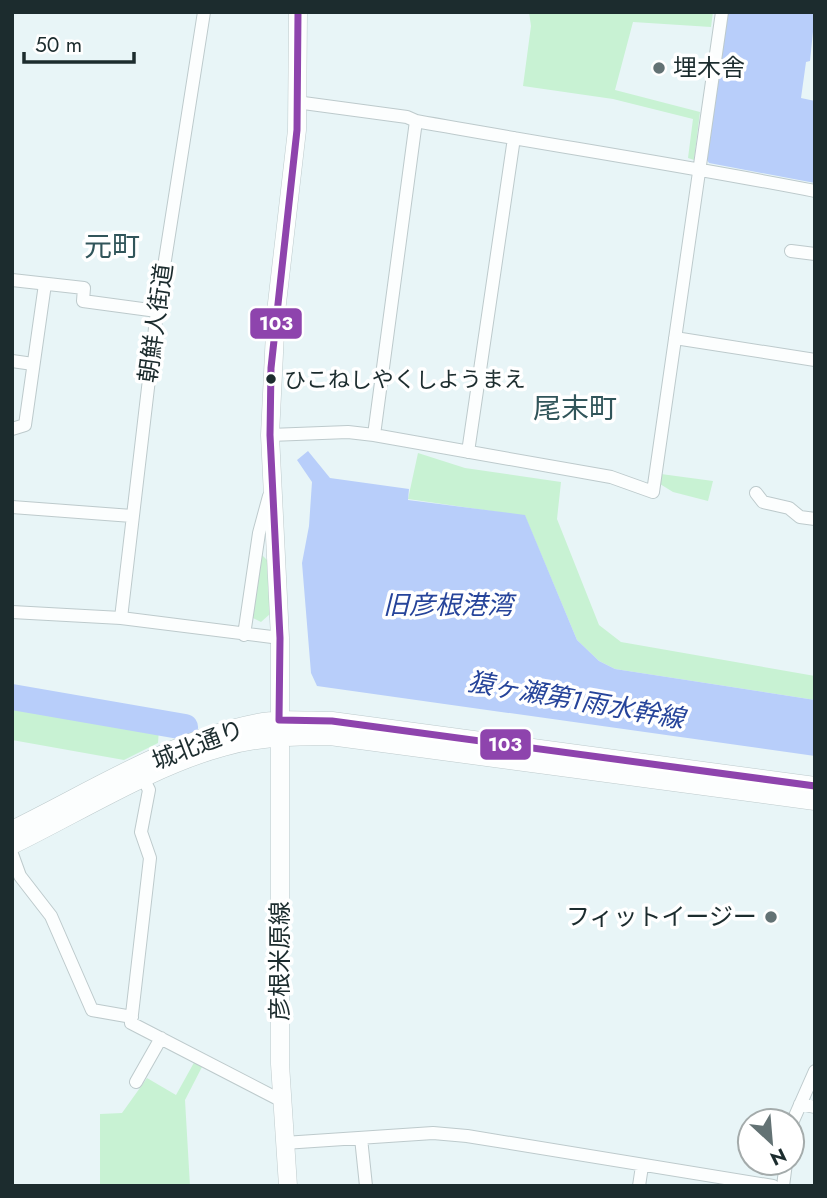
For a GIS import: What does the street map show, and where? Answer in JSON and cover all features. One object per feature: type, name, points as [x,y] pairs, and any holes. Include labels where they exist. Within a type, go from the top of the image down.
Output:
[{"type":"main road","name":"彦根米原線","points":[[288,1186],[282,1101],[280,638],[270,435],[272,350],[297,130],[298,12]]},
{"type":"main road","name":"城北通り","points":[[12,845],[144,780],[223,747],[279,728],[332,721],[815,786]]},
{"type":"main road","name":"城北通り","points":[[12,831],[180,748],[255,723],[330,736],[815,801]]},
{"type":"street","name":"朝鮮人街道","points":[[121,618],[157,311],[204,12]]},
{"type":"street","points":[[270,435],[348,432],[374,435],[611,477],[653,492],[722,12]]},
{"type":"street","points":[[296,102],[407,117],[416,121],[700,168],[815,191]]},
{"type":"street","points":[[374,435],[416,121]]},
{"type":"street","points":[[468,452],[514,138]]},
{"type":"street","points":[[791,251],[815,254]]},
{"type":"street","points":[[12,280],[84,288],[83,301],[157,311]]},
{"type":"street","points":[[12,429],[25,425],[45,284]]},
{"type":"street","points":[[676,338],[815,360]]},
{"type":"street","points":[[12,361],[33,364]]},
{"type":"street","points":[[244,635],[259,533],[272,485]]},
{"type":"street","points":[[756,493],[764,502],[789,508],[800,517],[815,519]]},
{"type":"street","points":[[12,507],[132,516]]},
{"type":"street","points":[[12,612],[121,618],[280,638]]},
{"type":"street","points":[[144,780],[149,790],[141,832],[150,858],[131,1023],[282,1101]]},
{"type":"street","points":[[12,854],[20,876],[51,916],[92,1010],[132,1017]]},
{"type":"street","points":[[136,1082],[161,1038]]},
{"type":"street","points":[[799,1107],[815,1071]]},
{"type":"street","points":[[800,1104],[815,1107]]},
{"type":"street","points":[[285,1143],[433,1133],[467,1136],[773,1186]]},
{"type":"street","points":[[361,1138],[366,1186]]},
{"type":"street","points":[[639,1186],[642,1166]]},
{"type":"green space","points":[[529,12],[713,12],[711,27],[633,22],[615,90],[700,112],[694,160],[688,158],[693,119],[613,99],[523,86],[531,26]]},
{"type":"green space","points":[[418,453],[465,468],[561,482],[557,519],[599,625],[621,642],[815,676],[815,700],[615,669],[599,661],[577,640],[525,516],[408,499]]},
{"type":"green space","points":[[661,474],[713,481],[708,501],[673,492],[660,484]]},
{"type":"green space","points":[[262,555],[267,560],[270,614],[261,622],[253,618],[252,612]]},
{"type":"green space","points":[[12,705],[159,729],[158,743],[124,760],[12,740]]},
{"type":"green space","points":[[196,1059],[203,1065],[185,1100],[190,1186],[100,1186],[100,1114],[122,1113],[147,1078],[176,1095]]},
{"type":"water","points":[[725,12],[815,12],[810,61],[806,62],[801,98],[815,101],[815,183],[709,163],[705,157]]},
{"type":"water","name":"旧彦根港湾","points":[[308,451],[330,478],[409,489],[408,500],[525,515],[577,640],[599,661],[615,669],[815,700],[815,756],[317,686],[311,673],[302,563],[309,526],[312,482],[297,460]]},
{"type":"waterway","name":"猿ヶ瀬第1雨水幹線","points":[[12,697],[185,727]]},
{"type":"transit line","name":"103","points":[[298,12],[297,130],[271,368],[270,435],[280,638],[279,720],[332,721],[815,786]]},
{"type":"place","name":"埋木舎","points":[[659,68]]},
{"type":"place","name":"ひこねしやくしようまえ","points":[[271,379]]},
{"type":"place","name":"フィットイージー","points":[[771,917]]},
{"type":"district","name":"元町","points":[[112,246]]},
{"type":"district","name":"尾末町","points":[[575,408]]}]
